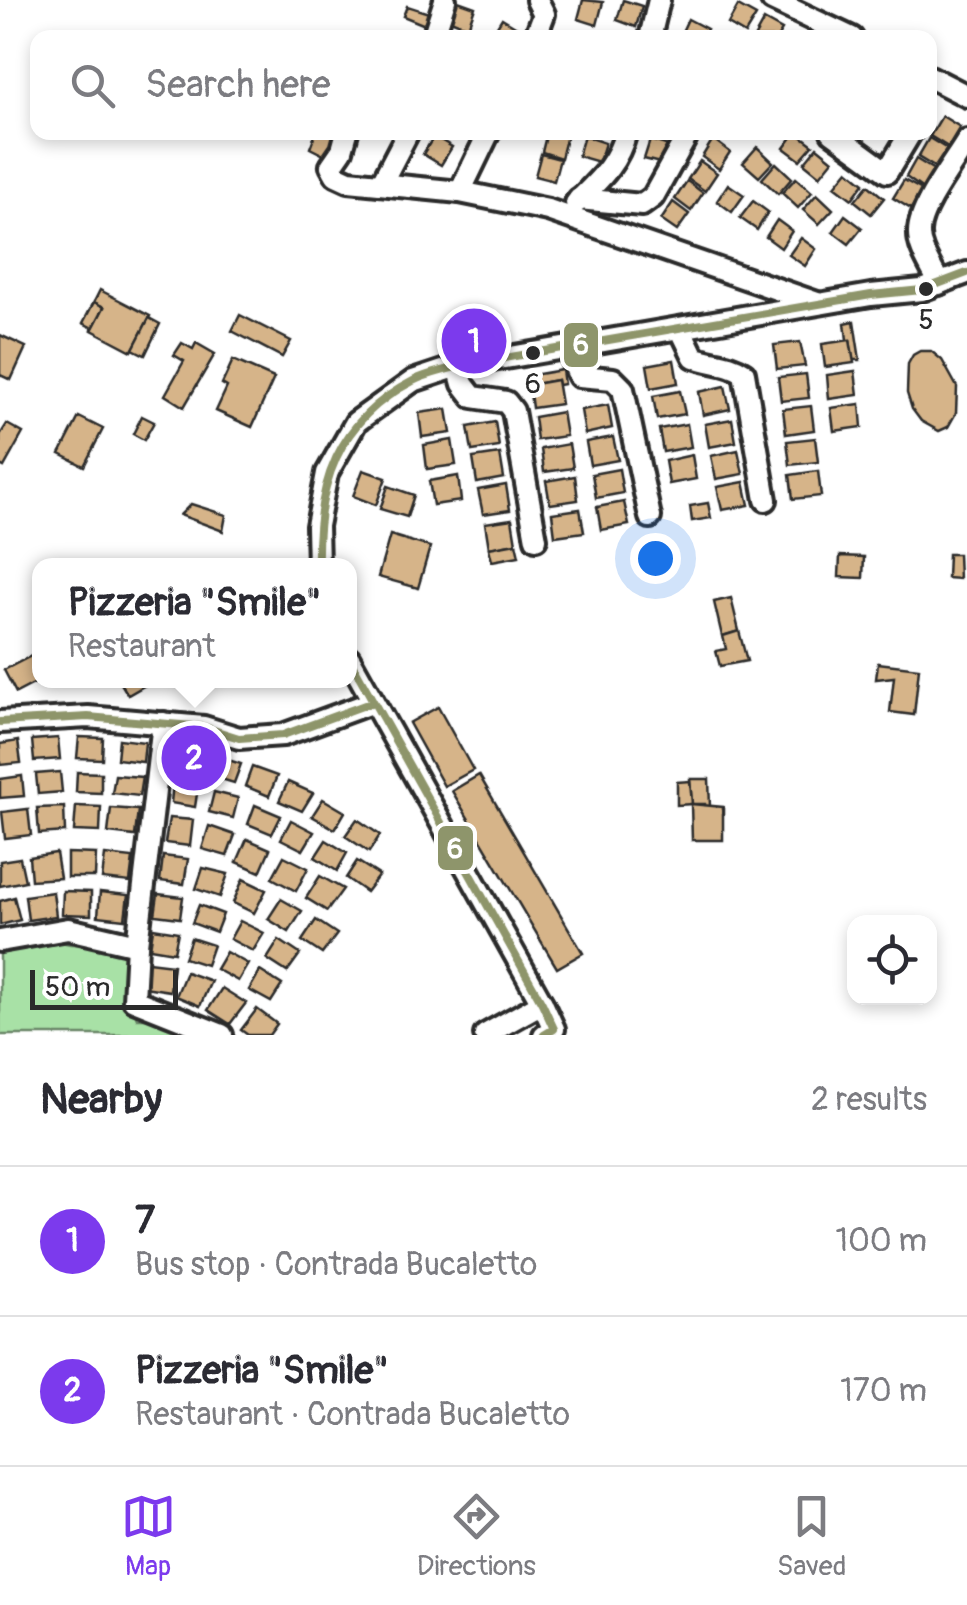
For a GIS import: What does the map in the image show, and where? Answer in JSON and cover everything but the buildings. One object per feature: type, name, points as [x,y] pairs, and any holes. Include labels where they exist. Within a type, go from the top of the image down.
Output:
[{"type":"street","points":[[435,30],[445,0]]},
{"type":"street","points":[[537,30],[544,14],[538,0]]},
{"type":"street","points":[[652,30],[659,0]]},
{"type":"street","points":[[772,0],[835,30]]},
{"type":"street","points":[[937,81],[967,96]]},
{"type":"street","points":[[345,140],[331,166],[336,175],[349,180],[572,207],[642,205],[652,197],[684,140]]},
{"type":"street","points":[[380,184],[404,140]]},
{"type":"street","points":[[460,192],[485,140]]},
{"type":"street","points":[[572,207],[615,163],[623,140]]},
{"type":"street","points":[[843,140],[887,172],[906,140]]},
{"type":"street","points":[[940,284],[923,252],[918,232],[925,212],[967,141]]},
{"type":"street","points":[[572,207],[819,304]]},
{"type":"street","points":[[318,558],[317,526],[327,473],[356,422],[412,382],[458,366],[922,290],[967,273]]},
{"type":"street","points":[[680,328],[694,357],[708,363],[730,364],[744,373],[766,500]]},
{"type":"street","points":[[566,348],[578,376],[613,379],[623,389],[650,517]]},
{"type":"street","points":[[458,366],[463,384],[473,396],[506,402],[513,411],[536,539]]},
{"type":"street","points":[[357,673],[542,1003],[554,1029],[544,1035]]},
{"type":"street","points":[[0,722],[88,717],[204,727],[239,738],[283,735],[372,702]]},
{"type":"street","points":[[163,723],[134,1000],[222,1035]]},
{"type":"street","points":[[0,941],[68,929],[137,945]]},
{"type":"street","points":[[485,1035],[542,1003]]},
{"type":"green space","points":[[52,940],[130,945],[131,1001],[137,1018],[146,1018],[151,1008],[182,1009],[211,1020],[221,1035],[0,1035],[0,953],[25,943]]},
{"type":"transit line","name":"6","points":[[318,558],[321,508],[336,458],[366,415],[418,379],[458,366],[871,295],[922,290],[967,273]]},
{"type":"transit line","name":"6","points":[[357,672],[542,1003],[554,1029],[544,1035]]},
{"type":"transit line","name":"6","points":[[0,722],[88,717],[204,727],[239,738],[283,735],[373,702]]},
{"type":"place","name":"5","points":[[926,289]]},
{"type":"place","name":"7","points":[[474,341]]},
{"type":"place","name":"6","points":[[533,353]]},
{"type":"place","name":"Pizzeria \"Smile\"","points":[[194,758]]}]
